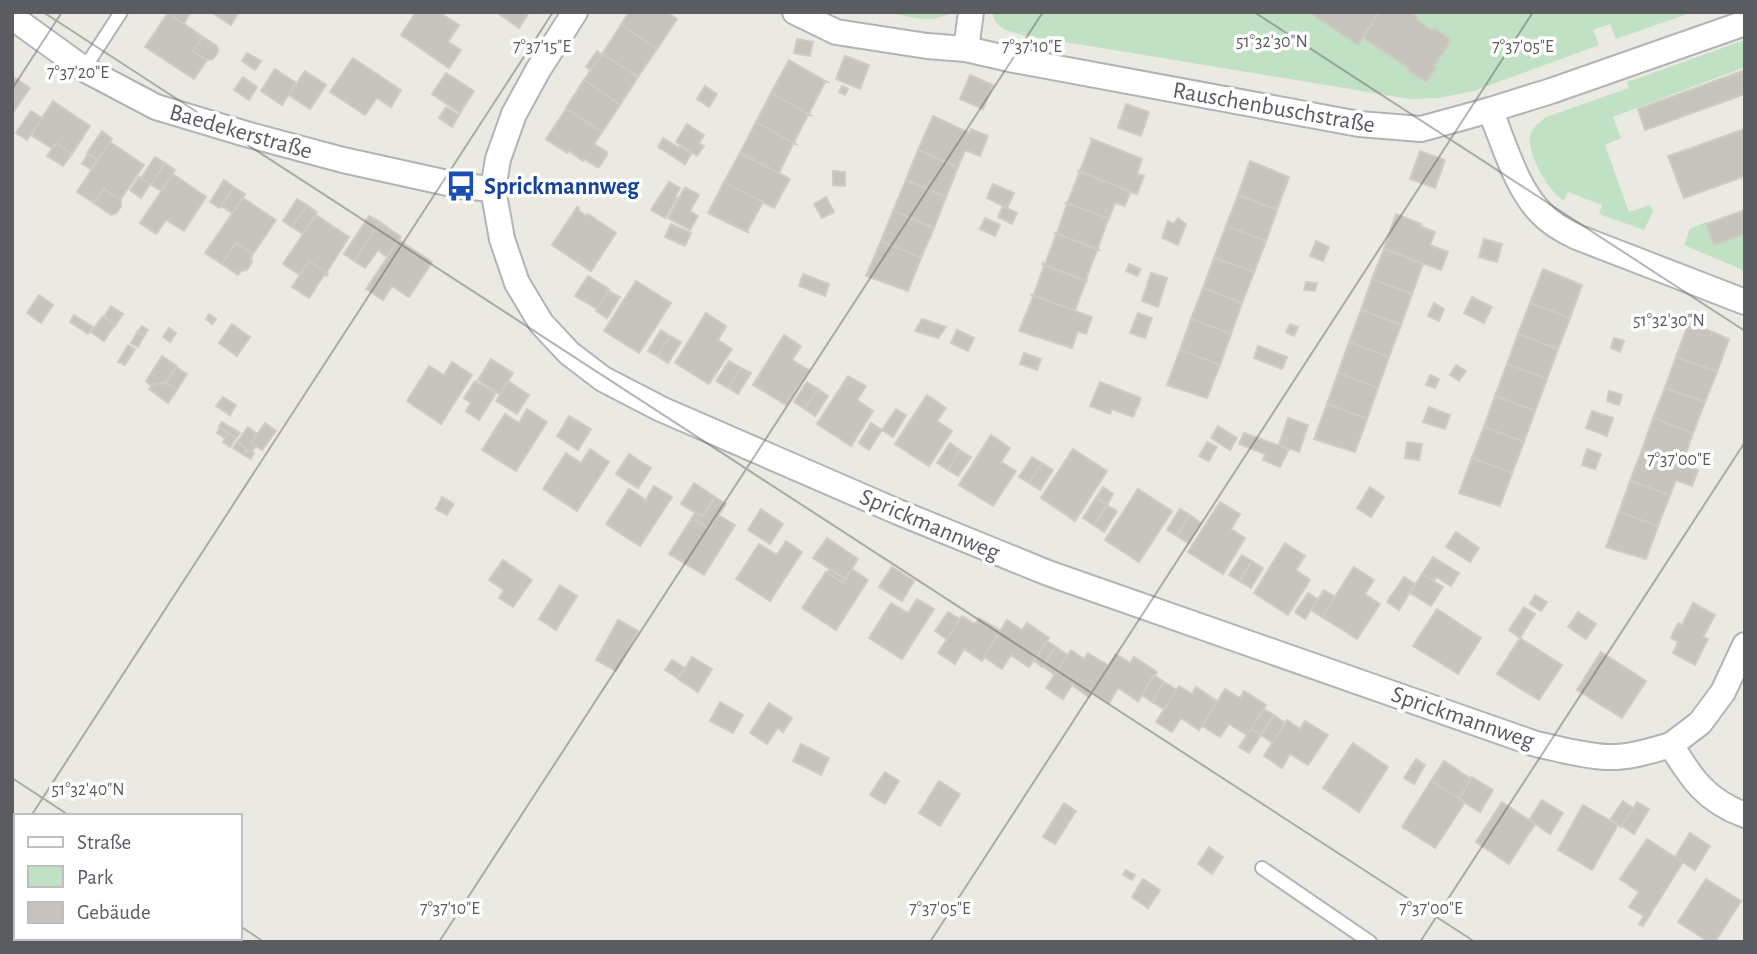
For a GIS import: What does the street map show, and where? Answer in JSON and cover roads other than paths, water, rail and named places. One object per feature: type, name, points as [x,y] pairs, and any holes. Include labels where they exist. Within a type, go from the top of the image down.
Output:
[{"type":"street","name":"Sprickmannweg","points":[[575,12],[514,114],[498,159],[493,189],[502,239],[517,283],[541,323],[569,353],[603,379],[661,409],[1048,573],[1536,744],[1607,757],[1639,754],[1671,745],[1700,723],[1723,692],[1745,645]]},
{"type":"street","name":"Rauschenbuschstraße","points":[[795,12],[836,32],[966,49],[1236,102],[1372,125],[1421,130],[1551,91],[1745,23]]},
{"type":"street","points":[[966,49],[971,12]]},
{"type":"street","name":"Baedekerstraße","points":[[12,17],[84,69],[156,107],[343,160],[461,186],[493,189]]},
{"type":"street","points":[[1490,110],[1529,198],[1541,214],[1559,228],[1745,302]]},
{"type":"street","points":[[1671,745],[1690,776],[1709,795],[1745,814]]},
{"type":"lane","points":[[84,69],[121,12]]},
{"type":"lane","points":[[1262,868],[1370,942]]},
{"type":"place","name":"Sprickmannweg","points":[[461,186]]}]
